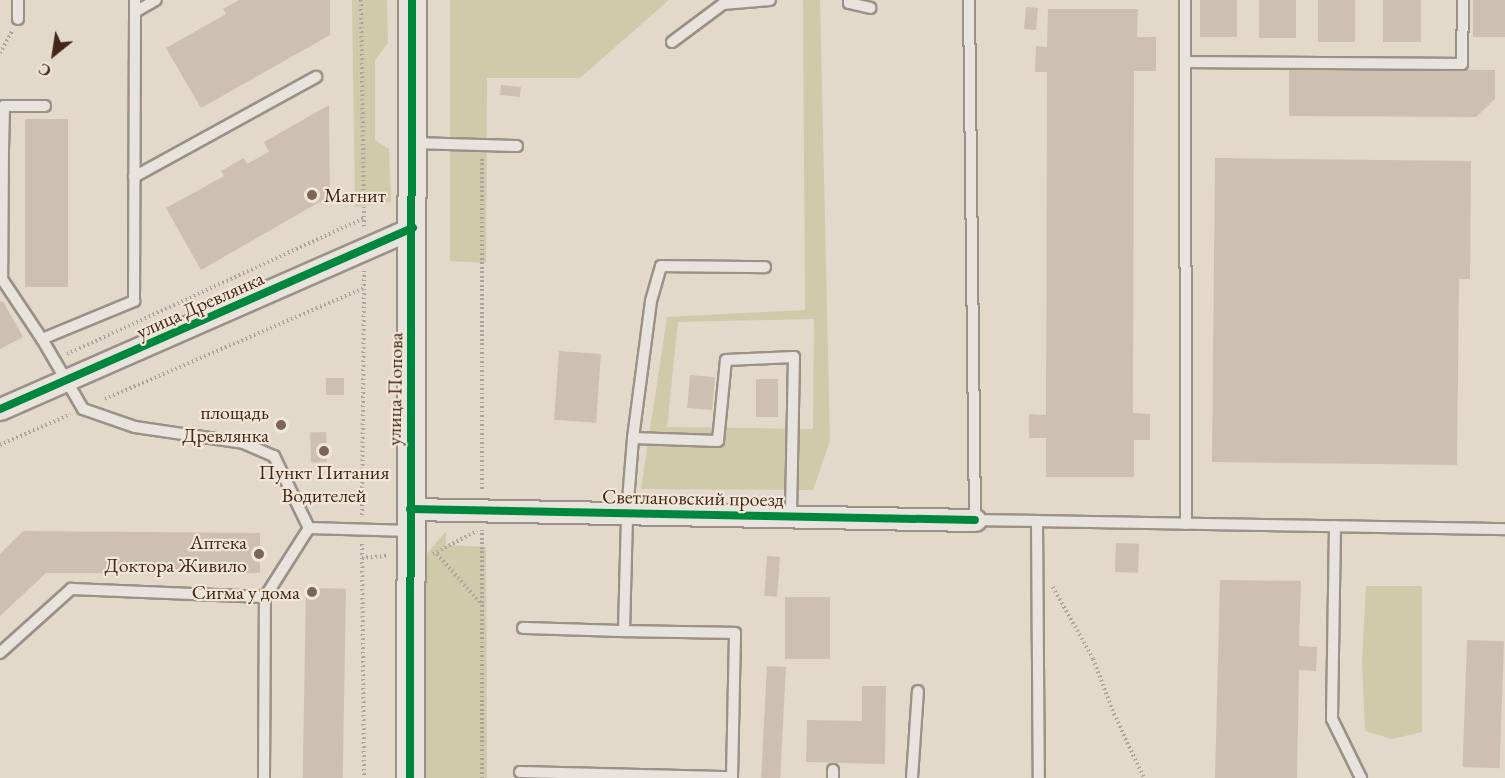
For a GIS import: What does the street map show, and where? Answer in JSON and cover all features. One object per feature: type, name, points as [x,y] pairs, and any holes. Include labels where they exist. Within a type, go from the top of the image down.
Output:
[{"type":"street","name":"улица Попова","points":[[410,778],[412,0]]},
{"type":"street","name":"улица Древлянка","points":[[0,410],[412,228]]},
{"type":"street","name":"Светлановский проезд","points":[[410,520],[627,513],[975,520]]},
{"type":"lane","points":[[18,0],[18,19]]},
{"type":"lane","points":[[42,339],[134,301],[135,6],[156,0]]},
{"type":"lane","points":[[672,42],[723,4],[770,0]]},
{"type":"lane","points":[[849,0],[849,3],[870,8]]},
{"type":"lane","points":[[969,0],[975,520],[1505,529]]},
{"type":"lane","points":[[1185,0],[1186,524]]},
{"type":"lane","points":[[1185,62],[1462,64],[1463,0]]},
{"type":"lane","points":[[134,177],[316,77]]},
{"type":"lane","points":[[45,106],[4,106],[1,280],[42,339],[52,360],[68,381],[83,409],[135,427],[243,442],[273,456],[309,528]]},
{"type":"lane","points":[[413,143],[517,146]]},
{"type":"lane","points":[[624,631],[627,513],[633,438],[651,301],[661,266],[765,267]]},
{"type":"lane","points":[[633,438],[718,441],[726,360],[794,357],[791,516]]},
{"type":"lane","points":[[309,528],[362,530],[410,520]]},
{"type":"lane","points":[[1037,521],[1039,778]]},
{"type":"lane","points":[[1335,526],[1332,719],[1361,778]]},
{"type":"lane","points":[[264,778],[264,597],[309,528]]},
{"type":"lane","points":[[0,653],[71,589],[264,597]]},
{"type":"lane","points":[[520,772],[732,777],[735,633],[523,628]]},
{"type":"lane","points":[[912,778],[918,691]]},
{"type":"path","points":[[52,360],[364,218],[361,0]]},
{"type":"path","points":[[0,53],[18,19]]},
{"type":"path","points":[[482,145],[482,778]]},
{"type":"path","points":[[0,445],[364,288],[362,530],[364,778]]},
{"type":"path","points":[[482,519],[493,528]]},
{"type":"path","points":[[437,554],[482,605]]},
{"type":"path","points":[[1052,585],[1093,659],[1114,714],[1144,778]]},
{"type":"shaded area","points":[[352,0],[387,0],[388,43],[375,60],[375,140],[389,149],[391,202],[355,207]]},
{"type":"shaded area","points":[[450,0],[669,0],[580,78],[487,78],[486,263],[450,261]]},
{"type":"shaded area","points":[[803,0],[820,0],[830,441],[813,490],[641,489],[667,317],[805,310]],"holes":[[[814,319],[813,429],[667,427],[678,322]]]},
{"type":"shaded area","points":[[446,531],[446,545],[486,547],[487,778],[425,778],[425,556]]},
{"type":"shaded area","points":[[1366,586],[1422,586],[1422,732],[1392,739],[1365,731],[1362,661]]},
{"type":"building","points":[[239,0],[330,0],[330,35],[201,108],[166,48],[226,14],[223,9]]},
{"type":"building","points":[[1200,0],[1237,0],[1237,37],[1200,37]]},
{"type":"building","points":[[1259,0],[1296,0],[1296,38],[1259,38]]},
{"type":"building","points":[[1318,0],[1355,0],[1355,42],[1318,42]]},
{"type":"building","points":[[1383,0],[1421,0],[1421,42],[1383,42]]},
{"type":"building","points":[[1473,0],[1505,0],[1505,37],[1473,37]]},
{"type":"building","points":[[1026,7],[1038,8],[1036,30],[1024,29]]},
{"type":"building","points":[[1048,9],[1138,9],[1137,37],[1156,37],[1156,71],[1134,71],[1133,413],[1150,414],[1150,440],[1134,440],[1134,477],[1046,477],[1046,438],[1029,438],[1029,414],[1046,415],[1047,72],[1035,72],[1036,46],[1047,47]]},
{"type":"building","points":[[1289,69],[1495,70],[1495,99],[1476,117],[1289,116]]},
{"type":"building","points":[[501,85],[521,87],[520,97],[500,95]]},
{"type":"building","points":[[329,105],[330,196],[201,270],[166,208],[224,176],[221,171],[244,158],[247,164],[269,152],[264,142]]},
{"type":"building","points":[[25,119],[68,119],[68,287],[25,287]]},
{"type":"building","points":[[1215,158],[1471,161],[1470,279],[1459,279],[1457,465],[1212,462]]},
{"type":"building","points":[[3,301],[23,337],[0,349],[0,302]]},
{"type":"building","points":[[559,351],[601,354],[596,423],[554,420]]},
{"type":"building","points":[[690,375],[715,377],[712,410],[687,408]]},
{"type":"building","points":[[326,378],[344,378],[344,395],[326,395]]},
{"type":"building","points":[[756,379],[778,379],[778,417],[756,417]]},
{"type":"building","points":[[326,432],[327,462],[311,463],[310,433]]},
{"type":"building","points":[[23,531],[260,533],[260,573],[46,573],[0,616],[0,554]]},
{"type":"building","points":[[1116,543],[1139,544],[1138,573],[1115,572]]},
{"type":"building","points":[[767,556],[780,557],[777,597],[764,596]]},
{"type":"building","points":[[1220,580],[1301,581],[1299,646],[1317,647],[1316,671],[1299,670],[1297,778],[1215,778]]},
{"type":"building","points":[[306,588],[346,589],[343,778],[303,778]]},
{"type":"building","points":[[785,597],[830,597],[830,659],[785,659]]},
{"type":"building","points":[[1467,640],[1504,641],[1500,768],[1463,767]]},
{"type":"building","points":[[767,666],[786,667],[780,778],[761,778]]},
{"type":"building","points":[[862,686],[886,686],[885,764],[806,762],[807,720],[862,721]]},
{"type":"cycle path","points":[[410,778],[412,0]]},
{"type":"cycle path","points":[[0,409],[413,228]]},
{"type":"cycle path","points":[[410,509],[975,520]]},
{"type":"place","name":"Магнит","points":[[312,195]]},
{"type":"place","name":"площадь Древлянка","points":[[281,425]]},
{"type":"place","name":"Пункт Питания Водителей","points":[[324,451]]},
{"type":"place","name":"Аптека Доктора Живило","points":[[259,554]]},
{"type":"place","name":"Сигма у дома","points":[[312,592]]}]
